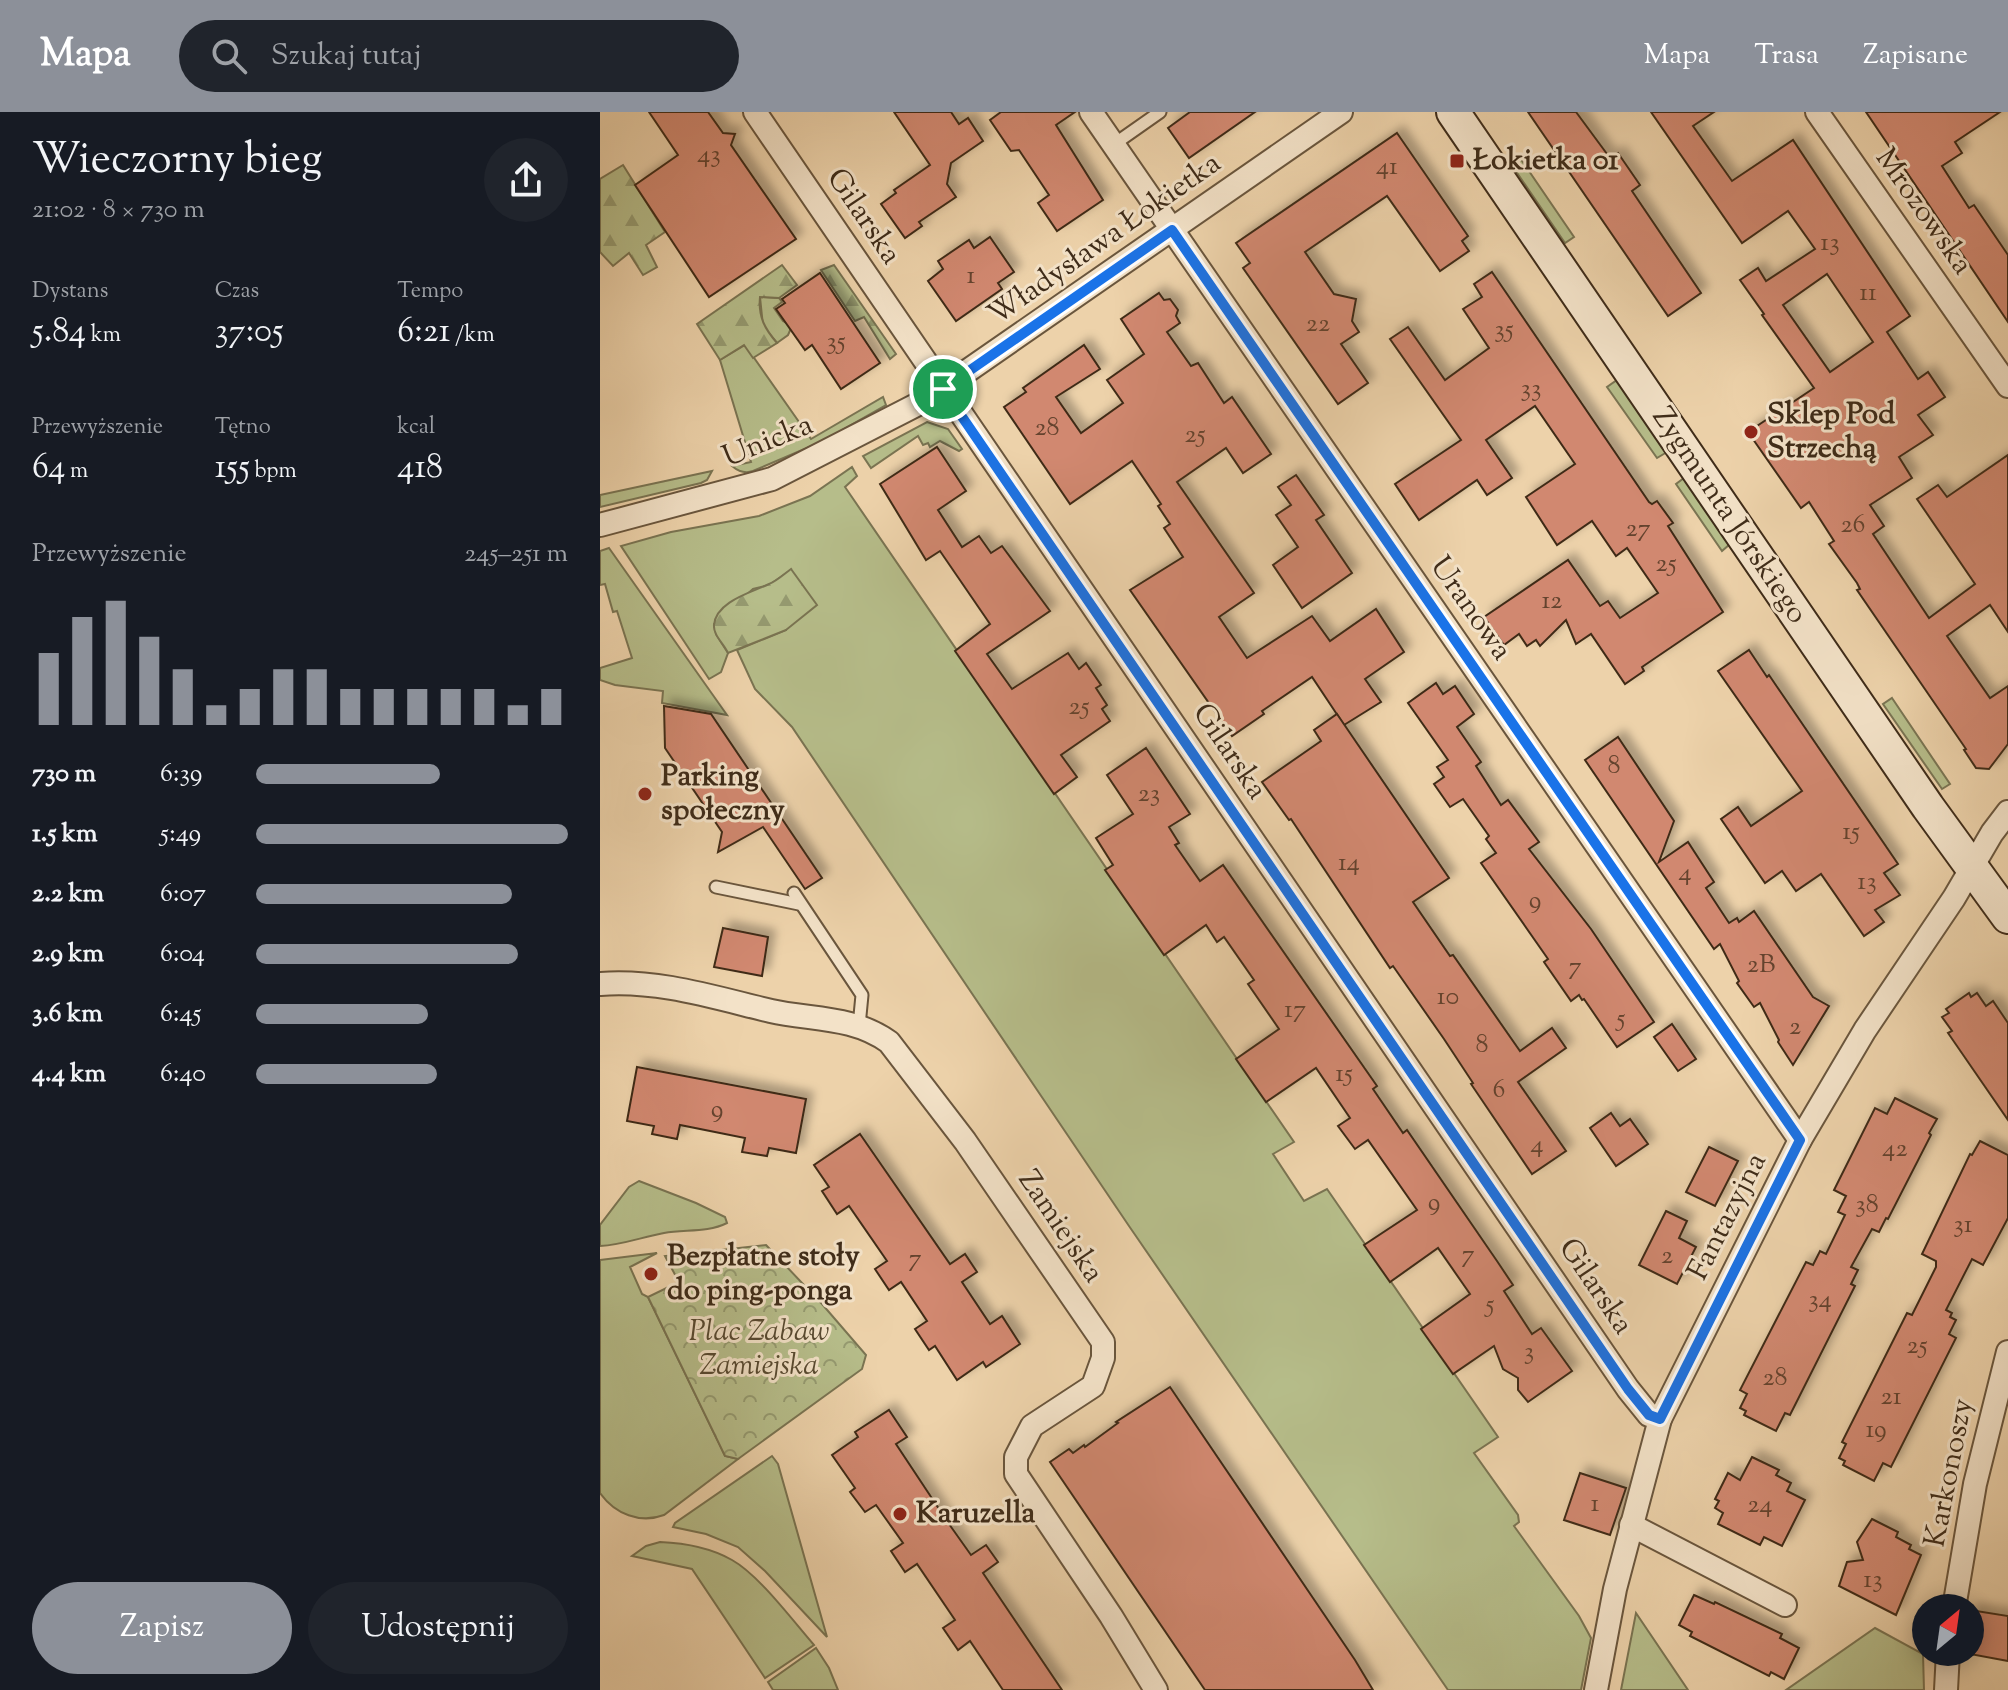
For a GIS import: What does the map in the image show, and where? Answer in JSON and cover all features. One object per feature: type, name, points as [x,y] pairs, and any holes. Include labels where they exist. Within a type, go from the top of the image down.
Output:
[{"type":"street","name":"Gilarska","points":[[755,112],[1628,1389],[1649,1415],[1660,1419]]},
{"type":"street","name":"Uranowa","points":[[1091,112],[1800,1140]]},
{"type":"street","name":"Władysława Łokietka","points":[[943,389],[1341,112]]},
{"type":"street","name":"Zygmunta Jórskiego","points":[[1453,112],[1928,807],[2008,917]]},
{"type":"street","name":"Mrozowska","points":[[1817,112],[2008,386]]},
{"type":"street","name":"Unicka","points":[[601,523],[772,479],[829,452],[943,389]]},
{"type":"street","name":"Fantazyjna","points":[[1596,1690],[1615,1589],[1660,1419],[1800,1140],[1865,1030],[2008,812]]},
{"type":"street","name":"Zamiejska","points":[[600,984],[642,985],[825,1018],[874,1031],[889,1042],[965,1141],[1103,1342],[1103,1358],[1093,1386],[1032,1426],[1016,1457],[1016,1474],[1111,1616],[1156,1690]]},
{"type":"street","name":"Karkonoszy","points":[[1956,1594],[1975,1484],[2008,1352]]},
{"type":"street","points":[[1631,1525],[1785,1605]]},
{"type":"street","points":[[1946,1690],[1947,1666]]},
{"type":"lane","points":[[1113,145],[1160,112]]},
{"type":"lane","points":[[716,887],[796,898],[862,995],[859,1026]]},
{"type":"green space","points":[[1520,158],[1574,237],[1565,243],[1511,164]]},
{"type":"green space","points":[[623,165],[665,232],[646,245],[657,267],[643,275],[629,253],[613,266],[600,252],[600,179]]},
{"type":"green space","points":[[782,265],[797,285],[779,298],[760,297],[763,322],[777,343],[753,358],[744,345],[720,360],[697,324]]},
{"type":"green space","points":[[834,265],[896,354],[890,359],[864,317],[855,321],[821,270]]},
{"type":"green space","points":[[760,297],[779,298],[782,302],[774,308],[783,321],[792,326],[788,335],[777,343],[763,326]]},
{"type":"green space","points":[[745,345],[811,439],[883,397],[886,405],[821,442],[753,471],[740,471],[732,466],[751,462],[720,360]]},
{"type":"green space","points":[[1617,380],[1667,452],[1657,458],[1607,387]]},
{"type":"green space","points":[[927,422],[948,429],[962,449],[959,451],[940,441],[930,447],[928,443],[923,445],[918,436],[871,468],[863,456]]},
{"type":"green space","points":[[852,467],[857,476],[845,487],[1294,1142],[1273,1154],[1304,1201],[1327,1189],[1498,1437],[1474,1453],[1518,1515],[1519,1522],[1514,1526],[1579,1616],[1591,1638],[1581,1690],[1448,1690],[1129,1226],[792,727],[755,689],[737,650],[786,630],[791,570],[769,585],[753,589],[714,624],[716,634],[728,653],[721,672],[709,679],[621,546],[671,532],[759,516],[810,496]]},
{"type":"green space","points":[[712,471],[701,483],[600,507],[600,495]]},
{"type":"green space","points":[[1684,478],[1730,544],[1722,551],[1676,484]]},
{"type":"green space","points":[[609,548],[727,715],[662,703],[663,691],[600,680],[600,668],[632,658],[617,611],[613,612],[605,584],[600,585],[600,551]]},
{"type":"green space","points":[[791,569],[817,605],[786,630],[728,653],[714,629],[721,610],[736,598],[775,581]]},
{"type":"green space","points":[[1892,698],[1950,784],[1942,789],[1883,704]]},
{"type":"green space","points":[[639,1181],[696,1203],[725,1217],[727,1223],[600,1246],[600,1225],[629,1187]]},
{"type":"green space","name":"Plac Zabaw Zamiejska","points":[[766,1245],[866,1355],[862,1369],[738,1459],[725,1456],[648,1297],[679,1282],[665,1256]]},
{"type":"green space","points":[[657,1253],[630,1267],[642,1294],[648,1297],[725,1456],[738,1459],[664,1515],[637,1518],[613,1507],[600,1493],[600,1260]]},
{"type":"green space","points":[[772,1456],[778,1464],[827,1637],[738,1547],[706,1534],[673,1527]]},
{"type":"green space","points":[[660,1542],[697,1547],[732,1560],[764,1587],[814,1645],[765,1678],[692,1569],[632,1556],[646,1546]]},
{"type":"green space","points":[[1636,1613],[1688,1690],[1621,1690]]},
{"type":"green space","points":[[1875,1628],[1912,1648],[1912,1666],[1923,1666],[1924,1690],[1786,1690]]},
{"type":"green space","points":[[816,1648],[838,1690],[773,1690],[768,1682]]},
{"type":"building","points":[[649,112],[708,112],[723,133],[735,134],[731,145],[796,239],[709,297],[635,185],[678,155]]},
{"type":"building","points":[[894,112],[951,112],[959,124],[968,118],[983,141],[951,163],[947,184],[956,197],[919,222],[922,226],[905,238],[881,204],[896,193],[894,190],[930,165]]},
{"type":"building","points":[[1001,112],[1075,112],[1056,125],[1103,200],[1057,231],[1038,203],[1049,195],[1019,150],[1011,151],[990,120]]},
{"type":"building","points":[[1190,112],[1255,112],[1189,158],[1168,128]]},
{"type":"building","points":[[1528,112],[1576,112],[1610,158],[1618,153],[1640,185],[1632,191],[1701,293],[1668,316]]},
{"type":"building","points":[[1651,112],[1714,112],[1693,126],[1732,181],[1793,140],[1910,316],[1887,332],[1918,379],[1928,372],[1945,397],[1918,415],[1933,435],[1899,457],[1912,478],[1870,505],[1884,526],[1873,534],[1929,618],[1975,584],[1917,499],[1938,485],[1947,497],[2008,455],[2008,632],[1990,605],[1947,636],[1990,698],[2008,686],[2008,744],[1989,769],[1976,768],[1857,590],[1860,589],[1857,583],[1829,544],[1834,541],[1809,502],[1801,508],[1748,432],[1814,388],[1740,280],[1758,268],[1766,281],[1815,249],[1788,211],[1742,243]],"holes":[[[1827,274],[1873,342],[1830,372],[1783,305]]]},
{"type":"building","points":[[1866,112],[2000,112],[1955,142],[1962,153],[1942,166],[1969,208],[1974,205],[2008,255],[2008,322]]},
{"type":"building","points":[[1397,133],[1468,236],[1462,241],[1469,251],[1440,271],[1387,196],[1305,252],[1334,294],[1356,299],[1352,321],[1359,332],[1341,344],[1368,383],[1338,404],[1243,268],[1250,263],[1236,243]]},
{"type":"building","points":[[990,237],[1014,272],[998,283],[1002,289],[956,321],[928,281],[943,269],[938,261],[969,240],[974,248]]},
{"type":"building","points":[[1492,272],[1649,502],[1657,501],[1673,523],[1668,526],[1723,612],[1642,667],[1644,671],[1625,684],[1591,634],[1576,644],[1566,620],[1540,646],[1536,640],[1527,646],[1519,634],[1504,645],[1484,617],[1568,560],[1600,606],[1608,601],[1620,618],[1658,593],[1627,548],[1616,556],[1592,521],[1557,545],[1526,497],[1575,464],[1535,406],[1486,440],[1512,478],[1487,495],[1477,480],[1419,520],[1395,484],[1461,440],[1390,339],[1408,327],[1445,380],[1489,348],[1463,309],[1482,297],[1474,284]]},
{"type":"building","points":[[820,273],[880,363],[841,389],[812,345],[805,350],[776,309],[785,303],[782,299]]},
{"type":"building","points":[[1159,293],[1164,300],[1170,299],[1178,310],[1176,316],[1180,323],[1167,332],[1191,366],[1198,363],[1224,403],[1232,397],[1271,454],[1243,473],[1226,448],[1177,482],[1254,593],[1219,617],[1247,658],[1312,616],[1330,641],[1376,609],[1404,652],[1365,679],[1381,702],[1344,725],[1312,677],[1232,736],[1130,590],[1183,557],[1164,528],[1170,524],[1158,506],[1161,504],[1132,461],[1070,504],[1004,407],[1026,392],[1023,388],[1084,345],[1100,369],[1056,397],[1081,433],[1123,403],[1107,380],[1144,354],[1121,319]]},
{"type":"building","points":[[937,447],[966,491],[938,510],[962,547],[979,536],[991,553],[1002,546],[1050,611],[987,654],[1012,689],[1068,653],[1079,669],[1086,663],[1101,685],[1096,688],[1107,705],[1102,709],[1110,721],[1061,755],[1077,777],[1054,794],[955,651],[990,624],[940,551],[926,560],[880,484]]},
{"type":"building","points":[[1296,475],[1324,515],[1316,520],[1352,573],[1302,608],[1273,565],[1298,547],[1276,515],[1291,505],[1278,487]]},
{"type":"building","points":[[1749,650],[1898,864],[1884,873],[1900,895],[1875,910],[1884,922],[1864,936],[1821,874],[1796,891],[1782,871],[1765,883],[1721,819],[1738,807],[1751,826],[1802,791],[1718,671]]},
{"type":"building","points":[[1436,683],[1443,694],[1455,686],[1474,714],[1457,727],[1481,762],[1476,766],[1501,805],[1508,800],[1539,842],[1529,849],[1591,929],[1654,1022],[1617,1047],[1584,999],[1579,995],[1571,1001],[1544,962],[1548,959],[1481,863],[1496,853],[1486,839],[1489,836],[1463,799],[1450,807],[1434,784],[1444,777],[1437,767],[1448,760],[1408,703]]},
{"type":"building","points":[[664,706],[711,714],[822,878],[805,889],[763,827],[718,852],[722,832],[665,748]]},
{"type":"building","points":[[1337,714],[1449,878],[1413,902],[1450,956],[1453,955],[1520,1051],[1552,1028],[1566,1048],[1518,1082],[1566,1151],[1532,1174],[1444,1039],[1393,966],[1390,968],[1291,819],[1262,782],[1321,741],[1314,730]]},
{"type":"building","points":[[1618,737],[1674,821],[1659,862],[1688,842],[1714,882],[1706,888],[1729,923],[1737,918],[1739,922],[1754,911],[1813,997],[1829,1006],[1793,1065],[1778,1042],[1760,1003],[1754,1007],[1737,983],[1739,981],[1720,944],[1714,949],[1585,760]]},
{"type":"building","points":[[1146,748],[1190,814],[1169,827],[1179,843],[1175,845],[1200,881],[1223,865],[1377,1086],[1373,1089],[1403,1133],[1407,1130],[1513,1285],[1504,1291],[1532,1334],[1541,1328],[1572,1371],[1528,1402],[1518,1390],[1518,1378],[1503,1369],[1494,1346],[1453,1374],[1421,1329],[1470,1294],[1438,1248],[1390,1282],[1364,1245],[1417,1210],[1368,1140],[1355,1149],[1338,1126],[1350,1118],[1316,1068],[1266,1102],[1236,1059],[1279,1029],[1248,984],[1254,980],[1224,937],[1217,942],[1206,925],[1164,955],[1105,870],[1113,865],[1096,838],[1133,814],[1107,775]]},
{"type":"building","points":[[723,928],[768,937],[762,976],[714,967]]},
{"type":"building","points":[[1969,993],[1971,997],[1977,993],[1986,1006],[1993,1001],[2008,1023],[2008,1120],[1948,1033],[1952,1031],[1942,1017],[1949,1013],[1946,1009]]},
{"type":"building","points":[[1672,1024],[1696,1059],[1678,1071],[1654,1037]]},
{"type":"building","points":[[637,1067],[806,1099],[796,1153],[769,1148],[767,1156],[742,1152],[745,1138],[680,1125],[677,1139],[652,1134],[654,1126],[627,1121]]},
{"type":"building","points":[[1895,1098],[1937,1119],[1888,1219],[1879,1232],[1872,1229],[1851,1267],[1858,1270],[1851,1284],[1855,1286],[1790,1415],[1785,1413],[1776,1431],[1744,1415],[1746,1411],[1740,1408],[1747,1394],[1740,1390],[1806,1262],[1813,1265],[1820,1251],[1826,1254],[1845,1215],[1838,1212],[1846,1196],[1834,1190],[1875,1108],[1887,1114]]},
{"type":"building","points":[[1611,1113],[1620,1126],[1630,1119],[1648,1144],[1616,1166],[1590,1128]]},
{"type":"building","points":[[860,1134],[950,1264],[965,1254],[977,1272],[962,1282],[990,1324],[1002,1316],[1020,1344],[986,1367],[983,1362],[957,1380],[935,1346],[929,1350],[915,1329],[927,1321],[901,1282],[889,1290],[875,1269],[887,1261],[849,1206],[837,1214],[822,1191],[829,1187],[814,1165]]},
{"type":"building","points":[[1980,1141],[2008,1155],[2008,1218],[1983,1265],[1972,1259],[1946,1310],[1956,1320],[1949,1334],[1956,1338],[1891,1467],[1883,1463],[1874,1481],[1843,1465],[1845,1461],[1839,1458],[1846,1444],[1842,1442],[1907,1313],[1912,1315],[1936,1267],[1936,1261],[1922,1254],[1970,1154]]},
{"type":"building","points":[[1709,1147],[1738,1161],[1715,1206],[1686,1192]]},
{"type":"building","points":[[1666,1211],[1687,1221],[1679,1238],[1696,1247],[1677,1284],[1639,1265]]},
{"type":"building","points":[[1170,1387],[1373,1690],[1205,1690],[1050,1462],[1069,1449],[1073,1453],[1085,1447],[1116,1422]]},
{"type":"building","points":[[889,1410],[907,1437],[896,1444],[971,1555],[986,1545],[998,1562],[983,1573],[1062,1690],[1003,1690],[970,1641],[958,1650],[943,1628],[955,1620],[917,1564],[905,1572],[891,1551],[903,1543],[876,1505],[865,1512],[850,1492],[855,1488],[832,1455],[858,1437],[855,1432]]},
{"type":"building","points":[[1752,1457],[1779,1470],[1776,1475],[1791,1483],[1787,1491],[1805,1500],[1782,1546],[1764,1537],[1760,1545],[1718,1524],[1723,1513],[1715,1508],[1719,1501],[1715,1499],[1728,1473],[1740,1480]]},
{"type":"building","points":[[1580,1473],[1626,1488],[1610,1535],[1564,1520]]},
{"type":"building","points":[[1872,1519],[1898,1532],[1896,1537],[1921,1555],[1896,1615],[1839,1586],[1847,1562],[1863,1560],[1857,1542]]},
{"type":"building","points":[[1694,1595],[1782,1634],[1780,1638],[1799,1648],[1784,1679],[1771,1672],[1769,1676],[1690,1636],[1692,1632],[1679,1625]]},
{"type":"building","points":[[1984,1612],[2008,1616],[2008,1661],[1984,1657]]},
{"type":"place","name":"Łokietka 01","points":[[1457,161]]},
{"type":"place","name":"Sklep Pod Strzechą","points":[[1751,432]]},
{"type":"place","name":"Parking społeczny","points":[[645,794]]},
{"type":"place","name":"Bezpłatne stoły do ping-ponga","points":[[651,1274]]},
{"type":"place","name":"Karuzella","points":[[900,1514]]},
{"type":"route","points":[[1172,230],[1800,1140],[1660,1419],[1649,1415],[1628,1389],[943,389],[1172,230]]}]
